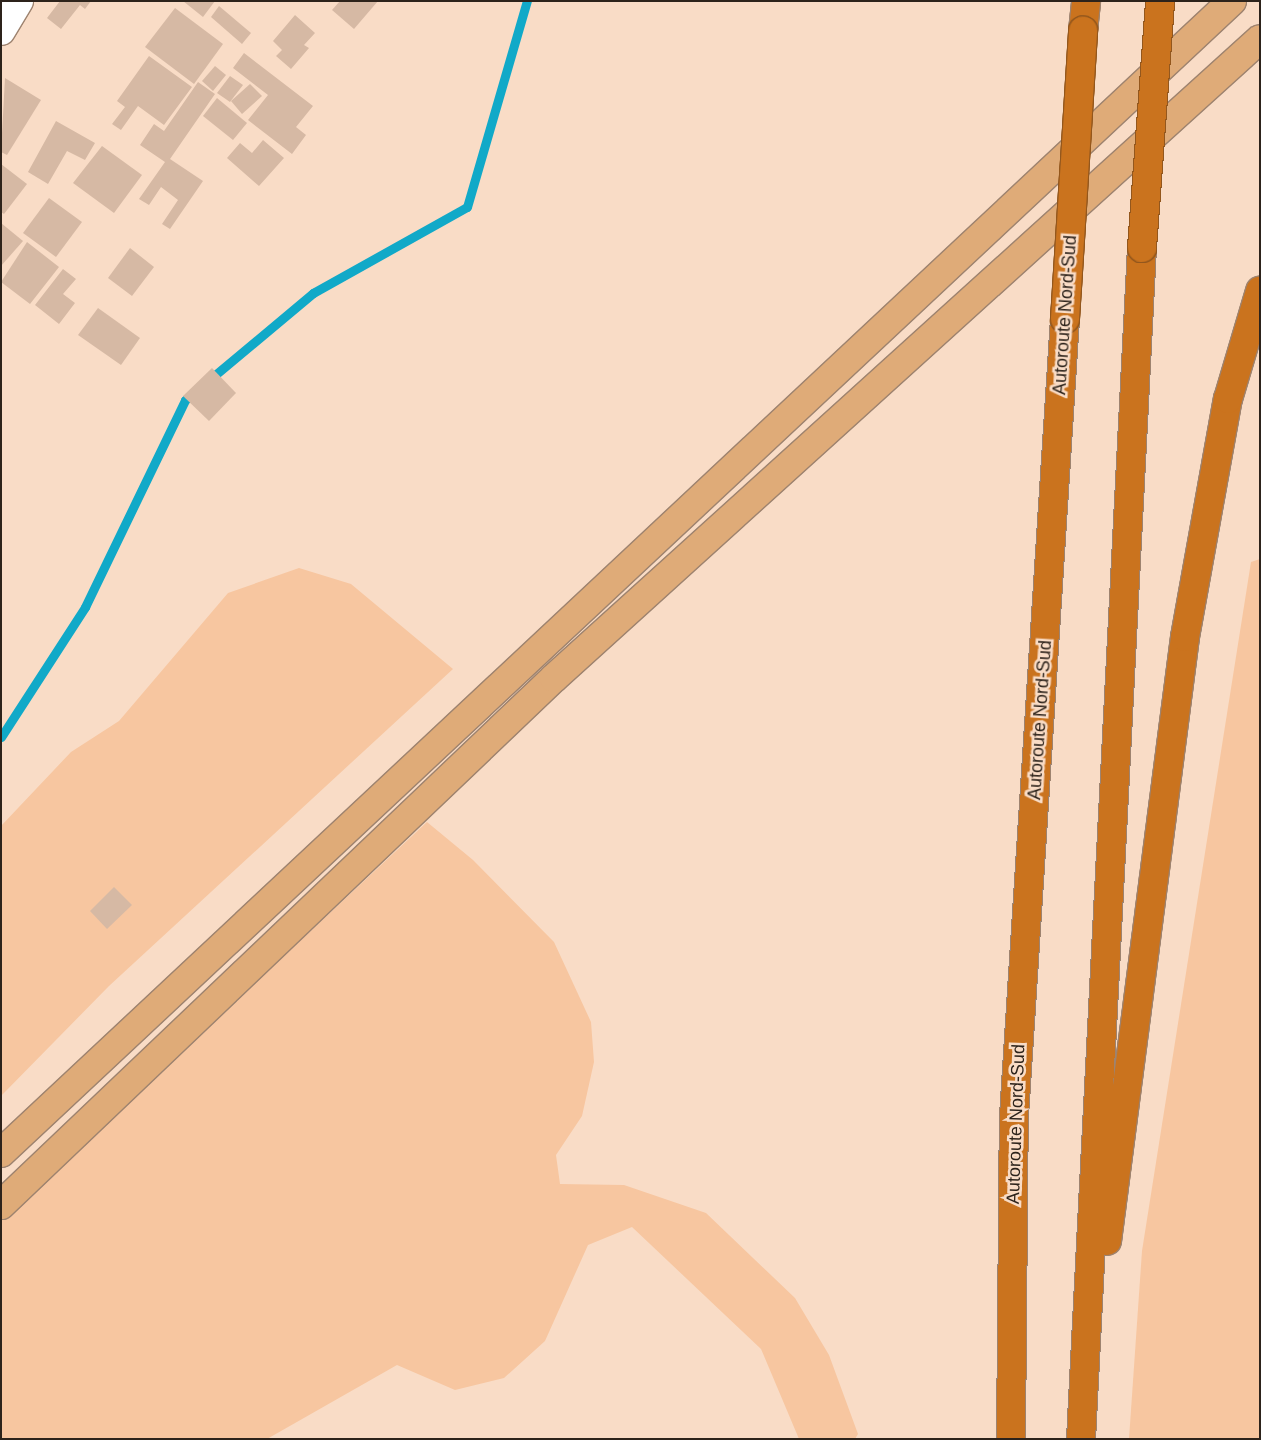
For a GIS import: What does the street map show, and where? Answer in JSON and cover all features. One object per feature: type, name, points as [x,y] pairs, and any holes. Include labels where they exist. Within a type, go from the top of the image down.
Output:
[{"type":"highway","name":"Autoroute Nord-Sud","points":[[1011,1439],[1014,1116],[1086,1]]},
{"type":"highway","points":[[1082,1439],[1142,248],[1160,1]]},
{"type":"highway","points":[[1082,1439],[1185,637],[1228,399],[1260,291]]},
{"type":"main road","points":[[1,1153],[1232,1]]},
{"type":"main road","points":[[1,1205],[554,678],[1260,38]]},
{"type":"shaded area","points":[[1260,559],[1260,1439],[1129,1439],[1142,1251],[1251,562]]},
{"type":"shaded area","points":[[299,568],[351,584],[453,669],[109,986],[1,1096],[1,826],[71,752],[119,721],[228,593]]},
{"type":"shaded area","points":[[427,822],[473,860],[554,942],[591,1022],[594,1062],[582,1116],[556,1155],[560,1184],[624,1185],[706,1213],[795,1298],[829,1355],[858,1434],[855,1439],[799,1439],[761,1349],[632,1227],[588,1245],[545,1341],[504,1378],[455,1390],[397,1365],[267,1439],[1,1439],[1,1221]]},
{"type":"building","points":[[60,1],[91,1],[85,9],[80,5],[61,29],[47,18]]},
{"type":"building","points":[[183,1],[215,1],[203,17]]},
{"type":"building","points":[[340,1],[378,1],[354,29],[332,10]]},
{"type":"building","points":[[219,6],[251,33],[242,44],[211,17]]},
{"type":"building","points":[[175,8],[223,44],[194,84],[145,47]]},
{"type":"building","points":[[295,15],[315,33],[304,45],[309,48],[291,69],[276,56],[282,50],[273,41]]},
{"type":"building","points":[[244,53],[313,106],[296,127],[306,135],[292,154],[248,120],[268,95],[233,68]]},
{"type":"building","points":[[149,56],[192,87],[164,125],[138,106],[121,130],[112,124],[125,107],[117,101]]},
{"type":"building","points":[[215,66],[226,75],[213,91],[202,81]]},
{"type":"building","points":[[230,76],[243,85],[230,102],[217,93]]},
{"type":"building","points":[[5,78],[41,100],[7,155],[1,152]]},
{"type":"building","points":[[198,82],[215,94],[170,159],[203,181],[170,229],[162,224],[178,200],[161,187],[149,205],[139,199],[165,162],[140,145],[154,124],[164,131]]},
{"type":"building","points":[[250,84],[262,96],[242,114],[231,101]]},
{"type":"building","points":[[217,98],[247,123],[233,140],[203,116]]},
{"type":"building","points":[[56,121],[95,143],[85,160],[67,151],[48,184],[28,172]]},
{"type":"building","points":[[263,140],[284,158],[259,186],[227,158],[240,143],[252,153]]},
{"type":"building","points":[[102,146],[142,175],[114,213],[73,183]]},
{"type":"building","points":[[1,164],[27,184],[4,214],[1,212]]},
{"type":"building","points":[[49,198],[82,222],[56,257],[23,233]]},
{"type":"building","points":[[1,223],[23,241],[1,266]]},
{"type":"building","points":[[27,242],[59,267],[30,304],[1,282]]},
{"type":"building","points":[[130,248],[154,267],[132,296],[108,278]]},
{"type":"building","points":[[63,269],[76,279],[63,294],[75,303],[59,324],[35,305]]},
{"type":"building","points":[[98,308],[140,338],[121,365],[78,335]]},
{"type":"building","points":[[212,368],[236,393],[209,421],[183,396]]},
{"type":"building","points":[[114,887],[132,905],[107,929],[90,911]]},
{"type":"waterway","points":[[209,380],[313,293],[467,207],[527,1]]},
{"type":"waterway","points":[[1,737],[85,607],[185,400],[195,392]]}]
